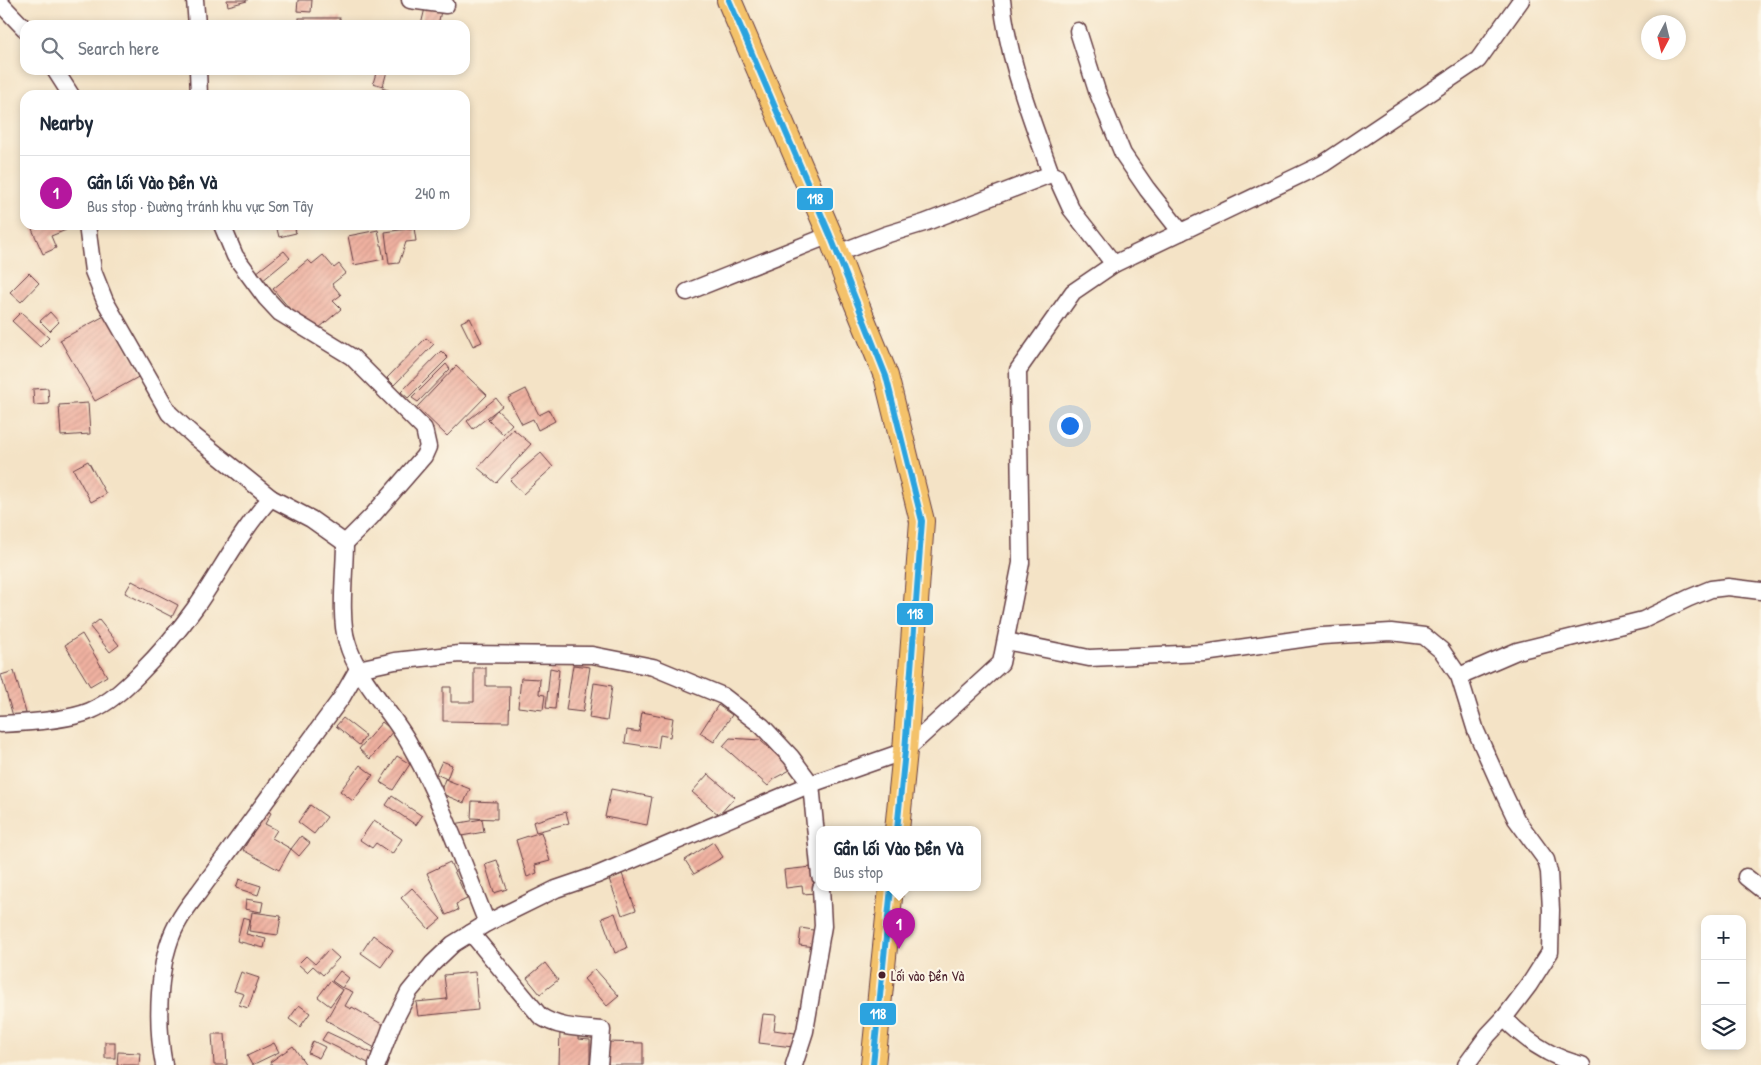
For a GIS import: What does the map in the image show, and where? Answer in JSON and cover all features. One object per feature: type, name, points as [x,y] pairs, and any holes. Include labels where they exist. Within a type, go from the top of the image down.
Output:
[{"type":"highway","points":[[729,0],[834,244],[886,376],[922,521],[905,751],[897,826]]},
{"type":"highway","points":[[873,1065],[891,891]]},
{"type":"street","points":[[195,0],[197,20]]},
{"type":"street","points":[[410,0],[446,5]]},
{"type":"street","points":[[1002,0],[1014,66],[1052,174],[1056,176],[1071,209],[1114,264]]},
{"type":"street","points":[[377,1065],[392,1025],[409,992],[432,964],[453,944],[487,923],[556,889],[598,876],[811,784],[905,751],[1001,663],[1021,563],[1018,370],[1073,292],[1114,264],[1323,164],[1478,60],[1521,0]]},
{"type":"street","points":[[0,3],[20,24]]},
{"type":"street","points":[[1078,31],[1097,91],[1123,154],[1147,189],[1181,232]]},
{"type":"street","points":[[58,75],[68,90]]},
{"type":"street","points":[[198,75],[199,90]]},
{"type":"street","points":[[687,292],[834,244],[885,235],[924,223],[1052,174]]},
{"type":"street","points":[[88,230],[93,271],[105,301],[170,413],[194,436],[271,498],[311,519],[346,543]]},
{"type":"street","points":[[224,230],[234,256],[280,313],[352,357],[424,428],[428,447],[424,456],[346,543],[343,618],[346,641],[358,669],[410,744],[438,802],[487,923]]},
{"type":"street","points":[[0,724],[73,716],[90,711],[108,702],[165,648],[196,607],[257,513],[271,498]]},
{"type":"street","points":[[1459,676],[1517,651],[1644,620],[1711,589],[1728,587],[1761,591]]},
{"type":"street","points":[[1006,641],[1089,658],[1204,653],[1322,636],[1391,632],[1424,636],[1442,650],[1459,676],[1476,731],[1505,796],[1516,818],[1546,860],[1549,872],[1551,910],[1550,952],[1529,985],[1466,1065]]},
{"type":"street","points":[[164,1065],[160,1048],[159,996],[168,946],[177,924],[198,892],[342,697],[358,669],[395,661],[459,654],[592,655],[653,667],[723,696],[762,726],[791,757],[811,784],[816,835]]},
{"type":"street","points":[[1746,878],[1761,889]]},
{"type":"street","points":[[794,1065],[805,1032],[823,926],[821,891]]},
{"type":"street","points":[[471,933],[540,1016],[561,1026],[602,1030],[599,1065]]},
{"type":"street","points":[[1504,1018],[1519,1034],[1532,1044],[1573,1063],[1582,1065]]},
{"type":"building","points":[[227,0],[247,0],[247,1],[228,6]]},
{"type":"building","points":[[298,0],[312,0],[311,12],[297,11]]},
{"type":"building","points":[[425,8],[441,11],[439,20],[422,20]]},
{"type":"building","points":[[299,18],[340,18],[340,20],[299,20]]},
{"type":"building","points":[[375,75],[386,75],[383,86],[373,83]]},
{"type":"building","points":[[32,230],[66,230],[51,236],[56,248],[43,254]]},
{"type":"building","points":[[277,230],[295,230],[296,233],[279,237]]},
{"type":"building","points":[[378,230],[384,259],[354,265],[348,236]]},
{"type":"building","points":[[414,230],[416,241],[406,242],[399,263],[389,264],[385,232]]},
{"type":"building","points":[[284,251],[290,258],[262,281],[256,273]]},
{"type":"building","points":[[323,255],[334,268],[339,264],[346,273],[332,284],[341,295],[333,301],[341,309],[318,329],[295,315],[273,289],[308,260],[312,264]]},
{"type":"building","points":[[29,273],[39,283],[21,302],[10,292]]},
{"type":"building","points":[[21,312],[49,338],[40,347],[12,321]]},
{"type":"building","points":[[50,312],[59,322],[50,331],[40,321]]},
{"type":"building","points":[[108,314],[142,375],[95,401],[60,340]]},
{"type":"building","points":[[470,318],[482,342],[473,346],[461,322]]},
{"type":"building","points":[[426,338],[434,344],[394,385],[387,378]]},
{"type":"building","points":[[441,351],[448,358],[408,398],[401,392]]},
{"type":"building","points":[[446,364],[450,369],[418,402],[412,398]]},
{"type":"building","points":[[456,366],[487,395],[447,436],[417,407]]},
{"type":"building","points":[[48,388],[49,404],[34,405],[33,389]]},
{"type":"building","points":[[526,389],[539,415],[549,410],[555,421],[538,430],[533,419],[522,424],[508,398]]},
{"type":"building","points":[[496,398],[502,406],[473,429],[467,421]]},
{"type":"building","points":[[88,403],[90,434],[61,436],[59,405]]},
{"type":"building","points":[[497,410],[512,424],[503,434],[488,420]]},
{"type":"building","points":[[513,429],[531,444],[496,483],[478,468]]},
{"type":"building","points":[[541,453],[553,467],[523,494],[510,480]]},
{"type":"building","points":[[88,461],[106,494],[91,502],[73,469]]},
{"type":"building","points":[[132,581],[178,605],[172,617],[125,593]]},
{"type":"building","points":[[99,620],[119,645],[110,652],[90,627]]},
{"type":"building","points":[[82,634],[107,676],[90,686],[65,645]]},
{"type":"building","points":[[573,665],[590,667],[583,712],[566,710]]},
{"type":"building","points":[[474,668],[486,668],[486,686],[510,686],[509,722],[443,721],[443,687],[451,687],[451,702],[474,702]]},
{"type":"building","points":[[550,668],[559,670],[555,709],[546,708]]},
{"type":"building","points":[[14,671],[26,713],[13,716],[1,675]]},
{"type":"building","points":[[521,678],[540,679],[539,694],[545,695],[543,710],[518,707]]},
{"type":"building","points":[[594,683],[612,686],[607,721],[589,718]]},
{"type":"building","points":[[718,705],[732,715],[714,742],[700,733]]},
{"type":"building","points":[[642,712],[673,718],[670,737],[660,735],[658,748],[625,743],[627,730],[639,732]]},
{"type":"building","points":[[343,718],[366,736],[359,745],[336,726]]},
{"type":"building","points":[[382,722],[393,731],[370,759],[359,749]]},
{"type":"building","points":[[730,738],[760,740],[792,769],[775,778],[768,786],[723,746]]},
{"type":"building","points":[[397,756],[410,764],[393,790],[380,782]]},
{"type":"building","points":[[442,761],[452,765],[447,779],[436,774]]},
{"type":"building","points":[[360,765],[373,775],[353,801],[340,791]]},
{"type":"building","points":[[708,774],[735,797],[719,815],[692,792]]},
{"type":"building","points":[[445,779],[470,789],[464,803],[440,793]]},
{"type":"building","points":[[611,789],[652,797],[647,825],[605,817]]},
{"type":"building","points":[[392,796],[422,816],[416,825],[386,805]]},
{"type":"building","points":[[472,801],[497,802],[497,819],[471,818]]},
{"type":"building","points":[[310,805],[327,817],[314,834],[298,822]]},
{"type":"building","points":[[266,810],[271,813],[265,824],[277,830],[272,838],[291,849],[279,870],[243,850]]},
{"type":"building","points":[[566,812],[569,823],[536,832],[533,822]]},
{"type":"building","points":[[482,819],[484,832],[456,837],[454,824]]},
{"type":"building","points":[[374,820],[402,839],[392,854],[376,843],[372,848],[360,840]]},
{"type":"building","points":[[541,832],[550,861],[535,865],[537,873],[527,877],[516,840]]},
{"type":"building","points":[[301,836],[310,843],[299,856],[291,849]]},
{"type":"building","points":[[713,842],[723,857],[694,874],[685,860]]},
{"type":"building","points":[[497,860],[507,889],[494,893],[485,864]]},
{"type":"building","points":[[450,862],[467,899],[456,904],[458,910],[446,915],[427,873]]},
{"type":"building","points":[[812,867],[815,893],[803,894],[802,886],[786,888],[784,870]]},
{"type":"building","points":[[622,874],[636,910],[622,915],[609,879]]},
{"type":"building","points":[[239,879],[261,886],[258,895],[236,888]]},
{"type":"building","points":[[412,888],[441,919],[429,929],[401,898]]},
{"type":"building","points":[[246,899],[263,902],[261,912],[245,909]]},
{"type":"building","points":[[252,912],[281,916],[278,935],[249,931]]},
{"type":"building","points":[[615,913],[627,948],[615,953],[602,918]]},
{"type":"building","points":[[243,917],[250,919],[246,934],[266,939],[264,948],[237,941]]},
{"type":"building","points":[[801,928],[819,931],[816,947],[799,945]]},
{"type":"building","points":[[373,935],[393,950],[381,967],[361,953]]},
{"type":"building","points":[[329,949],[339,958],[323,975],[313,966],[307,972],[298,964],[306,956],[315,964]]},
{"type":"building","points":[[545,963],[558,980],[540,994],[527,978]]},
{"type":"building","points":[[595,969],[619,996],[607,1006],[584,979]]},
{"type":"building","points":[[340,971],[349,978],[342,988],[332,981]]},
{"type":"building","points":[[241,972],[259,978],[248,1008],[239,1005],[244,994],[234,991]]},
{"type":"building","points":[[475,972],[478,1010],[418,1016],[416,1002],[447,999],[444,975]]},
{"type":"building","points":[[330,981],[342,990],[330,1006],[318,997]]},
{"type":"building","points":[[344,988],[353,992],[345,1006],[351,1009],[352,1007],[387,1027],[375,1048],[326,1020]]},
{"type":"building","points":[[299,1005],[310,1013],[300,1027],[289,1019]]},
{"type":"building","points":[[763,1014],[776,1015],[774,1030],[795,1033],[793,1047],[759,1043]]},
{"type":"building","points":[[560,1031],[578,1031],[578,1039],[590,1040],[590,1065],[559,1065]]},
{"type":"building","points":[[327,1032],[376,1055],[372,1065],[322,1040]]},
{"type":"building","points":[[212,1034],[225,1034],[227,1065],[214,1065]]},
{"type":"building","points":[[313,1041],[325,1047],[319,1058],[308,1053]]},
{"type":"building","points":[[105,1042],[115,1042],[115,1058],[105,1058]]},
{"type":"building","points":[[608,1042],[643,1043],[643,1065],[608,1065]]},
{"type":"building","points":[[274,1043],[279,1052],[252,1065],[247,1056]]},
{"type":"building","points":[[293,1046],[306,1065],[272,1065],[270,1062]]},
{"type":"building","points":[[118,1052],[140,1053],[139,1065],[117,1065]]},
{"type":"transit line","name":"118","points":[[729,0],[830,235],[886,376],[922,521],[905,751],[897,826]]},
{"type":"transit line","name":"118","points":[[873,1065],[891,891]]},
{"type":"place","name":"Gần lối Vào Đền Và","points":[[899,949]]},
{"type":"place","name":"Lối vào Đền Và","points":[[882,975]]}]
